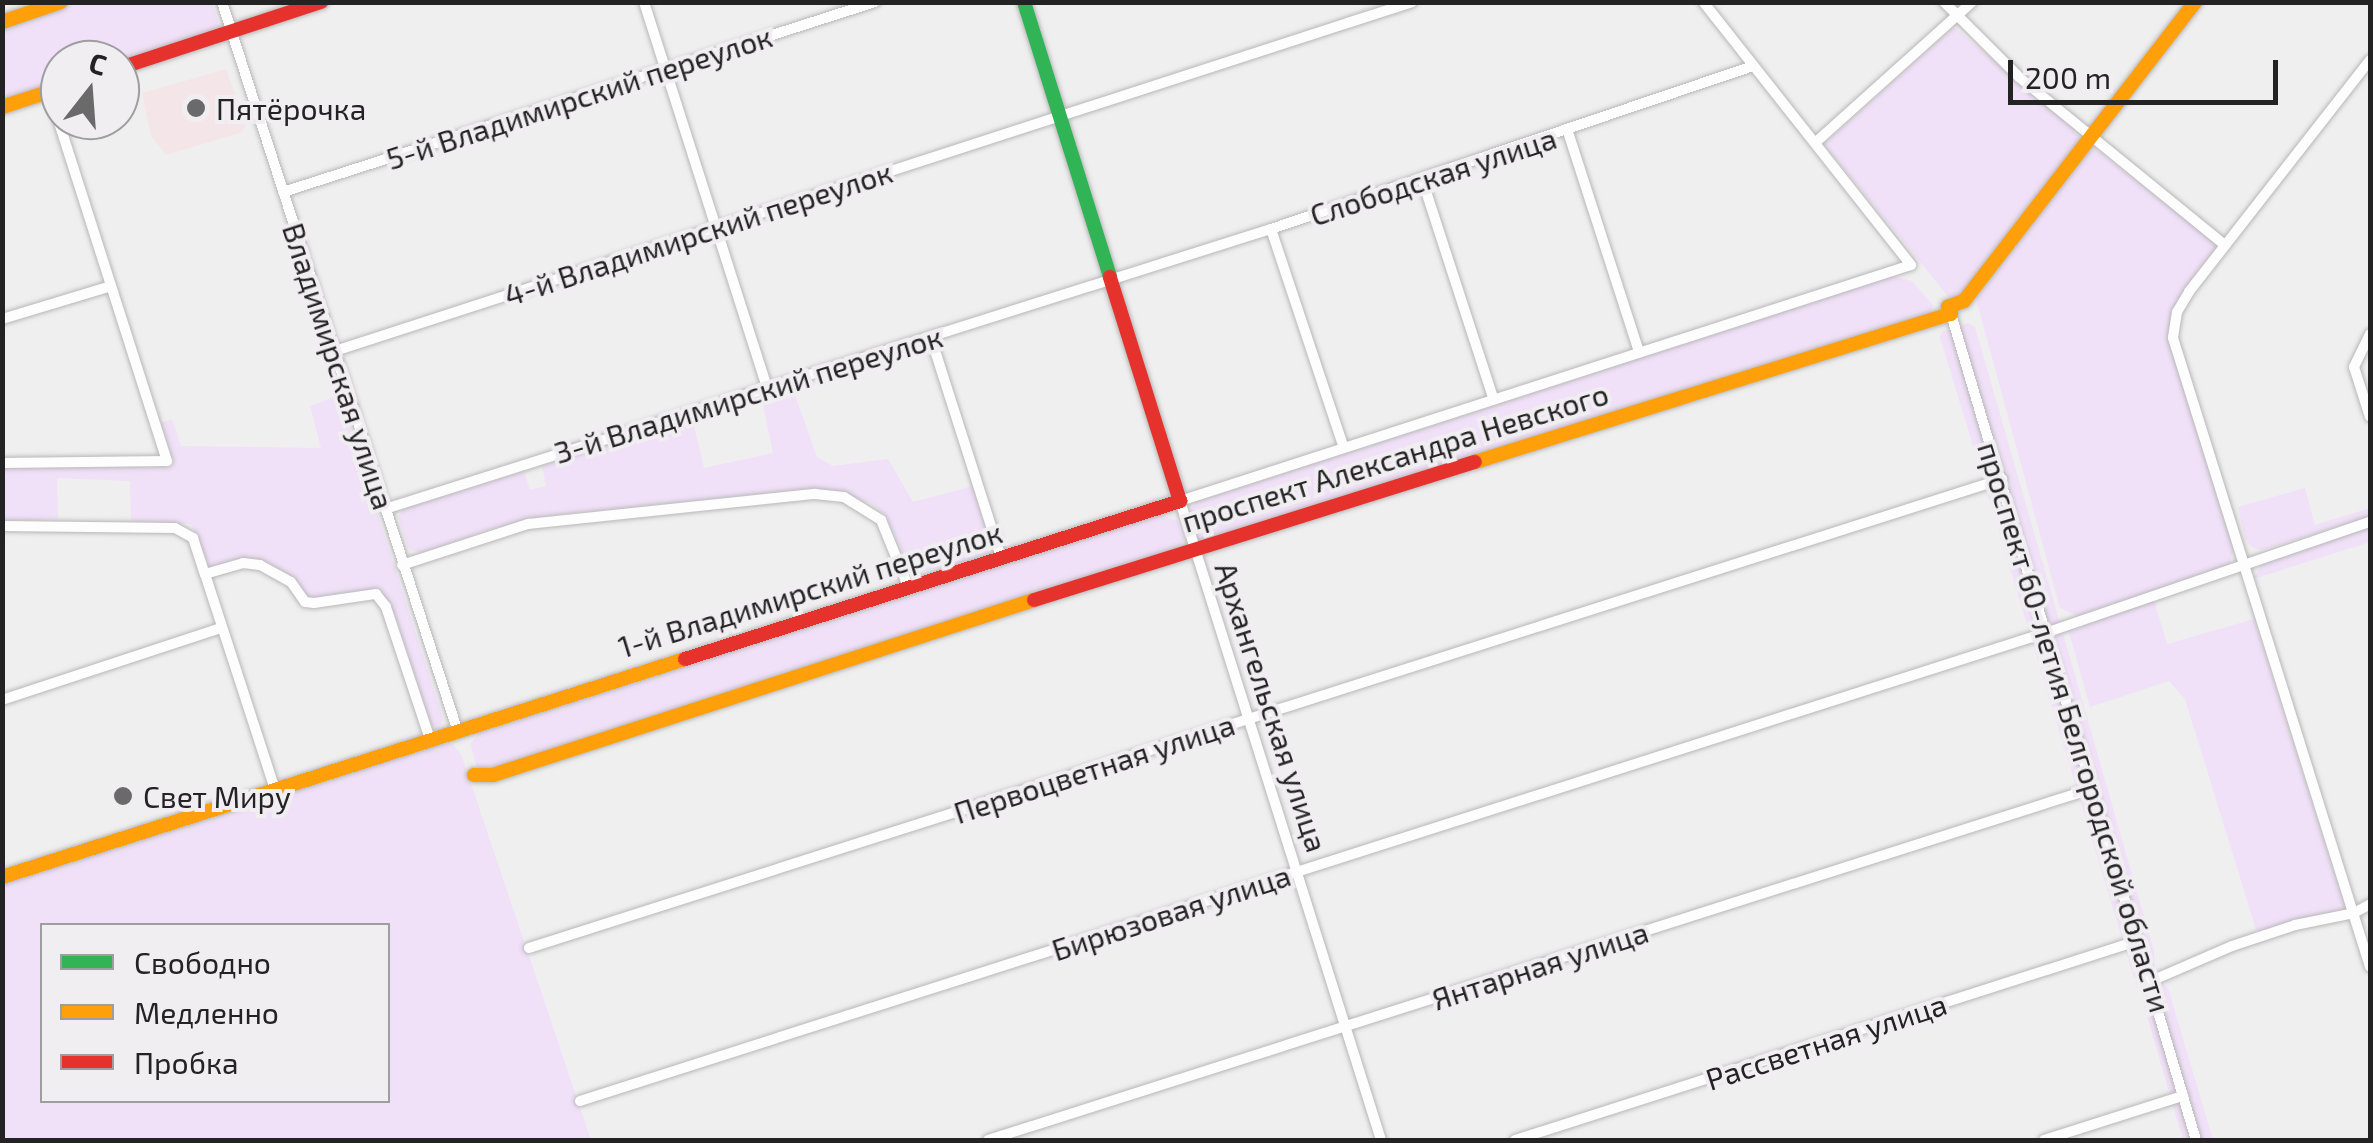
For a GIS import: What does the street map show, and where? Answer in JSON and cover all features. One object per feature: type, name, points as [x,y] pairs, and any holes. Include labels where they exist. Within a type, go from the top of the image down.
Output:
[{"type":"street","points":[[2,22],[61,2]]},
{"type":"street","name":"Владимирская улица","points":[[222,2],[457,729]]},
{"type":"street","points":[[140,61],[321,2]]},
{"type":"street","points":[[644,2],[767,387]]},
{"type":"street","name":"5-й Владимирский переулок","points":[[283,192],[875,2]]},
{"type":"street","name":"Архангельская улица","points":[[1024,2],[1381,1140]]},
{"type":"street","name":"4-й Владимирский переулок","points":[[335,351],[1412,2]]},
{"type":"street","points":[[1702,2],[1816,142],[1972,2]]},
{"type":"street","points":[[1944,2],[1955,17],[2092,138],[2225,246]]},
{"type":"street","points":[[1951,314],[1948,307],[1964,301],[2195,2]]},
{"type":"street","points":[[2370,60],[2176,312],[2173,338],[2370,967]]},
{"type":"street","name":"Слободская улица","points":[[1111,278],[1568,132],[1753,66]]},
{"type":"street","points":[[2,106],[40,94]]},
{"type":"street","points":[[1568,132],[1640,352]]},
{"type":"street","points":[[2,463],[167,461],[69,140]]},
{"type":"street","name":"проспект Александра Невского","points":[[1180,500],[1911,265],[1816,142]]},
{"type":"street","points":[[1422,178],[1493,397]]},
{"type":"street","points":[[1271,229],[1343,446]]},
{"type":"street","name":"3-й Владимирский переулок","points":[[385,508],[1111,278]]},
{"type":"street","points":[[2,320],[112,286]]},
{"type":"street","name":"проспект Александра Невского","points":[[474,775],[493,775],[1193,548],[1951,314]]},
{"type":"street","name":"проспект 60-летия Белгородской области","points":[[1951,314],[2196,1140]]},
{"type":"street","points":[[2370,334],[2354,367],[2370,417]]},
{"type":"street","points":[[931,338],[1001,558]]},
{"type":"street","name":"Первоцветная улица","points":[[530,948],[2002,479]]},
{"type":"street","points":[[402,564],[528,524],[815,494],[844,497],[881,520],[908,586]]},
{"type":"street","name":"1-й Владимирский переулок","points":[[2,876],[1180,500]]},
{"type":"street","name":"Бирюзовая улица","points":[[580,1101],[2048,632],[2243,566],[2268,553],[2370,522]]},
{"type":"street","points":[[2,526],[186,530],[194,538],[275,789]]},
{"type":"street","points":[[205,574],[243,564],[260,566],[291,582],[304,602],[368,593],[383,599],[430,739]]},
{"type":"street","points":[[2,700],[222,628]]},
{"type":"street","name":"Янтарная улица","points":[[988,1140],[2091,788]]},
{"type":"street","points":[[2151,982],[2280,930],[2354,914],[2370,904]]},
{"type":"street","name":"Рассветная улица","points":[[1515,1140],[2137,942]]},
{"type":"street","points":[[2044,1140],[2182,1096]]},
{"type":"shaded area","points":[[212,2],[221,31],[140,57],[140,40],[40,40],[40,89],[3,101],[2,25],[73,3]]},
{"type":"shaded area","points":[[1954,27],[2072,127],[2080,139],[1963,297],[1951,300],[1824,144]]},
{"type":"shaded area","points":[[226,69],[246,123],[243,132],[166,155],[151,136],[142,93]]},
{"type":"shaded area","points":[[2095,149],[2213,240],[2216,248],[2170,323],[2170,345],[2233,549],[2230,565],[2080,617],[2060,608],[1976,299],[2086,153]]},
{"type":"shaded area","points":[[1894,276],[1912,281],[1933,305],[1931,314],[1197,541],[1188,514],[1196,502]]},
{"type":"shaded area","points":[[1968,323],[1975,327],[2154,951],[2154,967],[2142,980],[2134,978],[1940,337],[1943,331]]},
{"type":"shaded area","points":[[794,392],[817,457],[833,466],[888,459],[913,502],[973,486],[990,541],[988,552],[982,558],[912,574],[887,517],[873,504],[831,490],[806,489],[542,516],[486,530],[422,553],[409,549],[398,517],[404,508],[524,472],[530,490],[546,486],[542,466],[693,420],[704,468],[773,453],[762,400]]},
{"type":"shaded area","points":[[335,397],[341,401],[440,708],[443,719],[438,731],[429,723],[394,615],[379,589],[308,599],[258,562],[210,569],[191,524],[131,522],[130,481],[57,478],[58,519],[3,521],[3,468],[171,467],[174,461],[161,423],[172,419],[181,446],[321,448],[310,406]]},
{"type":"shaded area","points":[[2305,488],[2315,525],[2370,508],[2370,516],[2262,550],[2252,547],[2245,539],[2238,507]]},
{"type":"shaded area","points":[[1159,514],[1178,521],[1185,539],[1176,548],[489,770],[477,767],[470,744],[483,728]]},
{"type":"shaded area","points":[[2370,527],[2370,542],[2253,579],[2265,560]]},
{"type":"shaded area","points":[[2154,600],[2167,644],[2254,619],[2346,911],[2258,936],[2185,699],[2169,681],[2090,707],[2068,629]]},
{"type":"shaded area","points":[[452,744],[461,754],[591,1140],[3,1140],[2,882],[436,745]]},
{"type":"shaded area","points":[[2163,983],[2168,988],[2213,1140],[2183,1140],[2142,999],[2151,986]]},
{"type":"traffic: fast","points":[[1024,2],[1110,277]]},
{"type":"traffic: slow","points":[[2,22],[61,2]]},
{"type":"traffic: slow","points":[[1475,462],[1951,314],[1948,307],[1964,301],[2195,2]]},
{"type":"traffic: slow","points":[[2,107],[40,95]]},
{"type":"traffic: slow","points":[[474,775],[493,775],[1034,600]]},
{"type":"traffic: slow","points":[[2,877],[685,659]]},
{"type":"traffic: jam","points":[[140,61],[321,2]]},
{"type":"traffic: jam","points":[[685,659],[1180,501],[1110,277]]},
{"type":"traffic: jam","points":[[1034,600],[1475,462]]},
{"type":"place","name":"Пятёрочка","points":[[196,108]]},
{"type":"place","name":"Свет Миру","points":[[123,796]]}]
